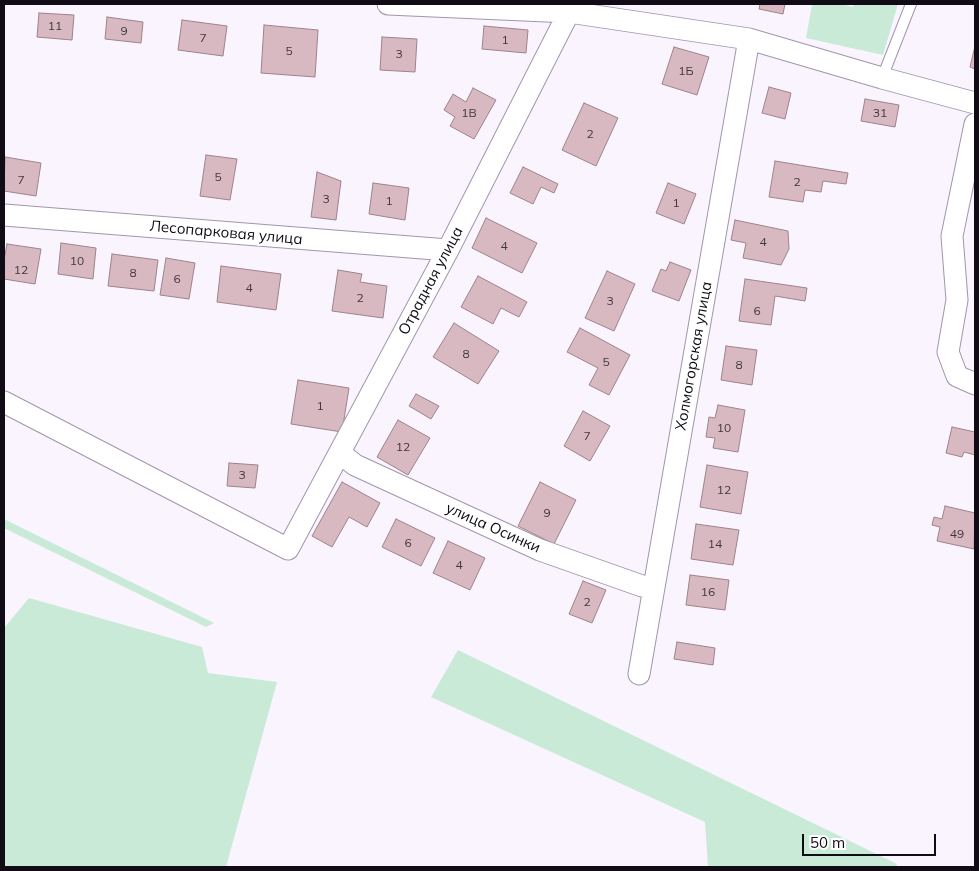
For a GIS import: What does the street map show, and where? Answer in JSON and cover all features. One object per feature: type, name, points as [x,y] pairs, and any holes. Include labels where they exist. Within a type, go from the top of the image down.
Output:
[{"type":"street","points":[[388,4],[569,12],[750,39],[975,103]]},
{"type":"street","name":"Отрадная улица","points":[[4,402],[288,549],[448,250],[569,12]]},
{"type":"street","name":"Холмогорская улица","points":[[639,674],[750,39]]},
{"type":"street","points":[[975,124],[952,236],[957,300],[948,352],[957,376],[975,384]]},
{"type":"street","name":"Лесопарковая улица","points":[[4,215],[448,250]]},
{"type":"street","name":"улица Осинки","points":[[340,453],[355,465],[540,550],[642,586],[654,587]]},
{"type":"lane","points":[[882,78],[911,4]]},
{"type":"green space","points":[[812,4],[841,4],[853,7],[854,4],[898,4],[883,55],[806,38]]},
{"type":"green space","points":[[4,519],[214,623],[206,627],[4,528]]},
{"type":"green space","points":[[29,598],[202,647],[208,673],[277,682],[226,867],[4,867],[4,628]]},
{"type":"green space","points":[[458,650],[897,864],[896,867],[708,867],[705,822],[431,697]]},
{"type":"building","points":[[760,4],[785,4],[783,14],[759,9]]},
{"type":"building","points":[[39,13],[74,15],[72,40],[37,37]]},
{"type":"building","points":[[107,17],[143,22],[141,43],[105,39]]},
{"type":"building","points":[[182,20],[227,26],[223,56],[178,50]]},
{"type":"building","points":[[264,25],[318,30],[315,77],[261,73]]},
{"type":"building","points":[[484,26],[528,30],[526,53],[482,49]]},
{"type":"building","points":[[382,37],[417,39],[415,72],[380,70]]},
{"type":"building","points":[[975,46],[975,69],[970,67]]},
{"type":"building","points":[[674,47],[709,57],[697,95],[662,84]]},
{"type":"building","points":[[769,87],[791,93],[785,119],[762,113]]},
{"type":"building","points":[[473,88],[496,100],[474,139],[450,126],[455,117],[444,110],[453,94],[466,102]]},
{"type":"building","points":[[865,99],[899,105],[895,127],[861,121]]},
{"type":"building","points":[[584,103],[618,118],[596,166],[562,150]]},
{"type":"building","points":[[206,155],[237,159],[230,200],[200,196]]},
{"type":"building","points":[[5,157],[41,163],[36,196],[4,191]]},
{"type":"building","points":[[775,161],[848,173],[846,184],[823,181],[821,192],[805,190],[803,202],[769,197]]},
{"type":"building","points":[[523,167],[558,184],[554,193],[541,187],[533,204],[510,193]]},
{"type":"building","points":[[317,172],[341,181],[336,220],[311,217]]},
{"type":"building","points":[[373,183],[409,188],[405,220],[369,214]]},
{"type":"building","points":[[668,183],[696,194],[684,224],[656,213]]},
{"type":"building","points":[[486,218],[537,243],[522,273],[472,248]]},
{"type":"building","points":[[735,220],[788,231],[789,249],[781,265],[743,258],[746,243],[731,240]]},
{"type":"building","points":[[61,243],[96,248],[93,279],[58,274]]},
{"type":"building","points":[[7,244],[41,249],[35,284],[4,279],[4,260]]},
{"type":"building","points":[[112,254],[158,260],[154,291],[108,286]]},
{"type":"building","points":[[166,258],[195,263],[189,299],[160,295]]},
{"type":"building","points":[[670,262],[691,270],[679,301],[652,291],[661,269],[666,271]]},
{"type":"building","points":[[221,266],[281,274],[276,310],[217,302]]},
{"type":"building","points":[[338,270],[362,274],[360,282],[387,286],[383,318],[332,311]]},
{"type":"building","points":[[607,271],[635,284],[614,331],[585,318]]},
{"type":"building","points":[[478,276],[527,302],[519,317],[501,308],[493,324],[461,307]]},
{"type":"building","points":[[745,279],[807,288],[805,301],[775,296],[771,325],[739,321]]},
{"type":"building","points":[[454,323],[499,351],[478,384],[433,357]]},
{"type":"building","points":[[580,328],[630,355],[609,395],[589,385],[598,368],[567,352]]},
{"type":"building","points":[[726,346],[757,350],[752,385],[721,380]]},
{"type":"building","points":[[298,380],[349,388],[342,432],[291,424]]},
{"type":"building","points":[[416,394],[439,406],[431,419],[409,406]]},
{"type":"building","points":[[718,405],[745,410],[738,452],[713,448],[715,438],[706,437],[709,417],[715,418]]},
{"type":"building","points":[[583,411],[610,426],[590,461],[564,446]]},
{"type":"building","points":[[398,420],[430,438],[408,475],[377,457]]},
{"type":"building","points":[[952,427],[975,432],[975,455],[964,452],[962,457],[946,453]]},
{"type":"building","points":[[229,463],[258,465],[255,488],[227,486]]},
{"type":"building","points":[[707,465],[748,472],[741,514],[700,507]]},
{"type":"building","points":[[342,482],[380,503],[367,527],[349,517],[332,547],[312,536]]},
{"type":"building","points":[[540,482],[576,500],[554,544],[518,526]]},
{"type":"building","points":[[945,506],[975,513],[974,549],[937,541],[940,527],[932,525],[934,517],[942,519]]},
{"type":"building","points":[[396,519],[435,538],[421,566],[382,547]]},
{"type":"building","points":[[696,524],[739,530],[733,565],[691,559]]},
{"type":"building","points":[[448,541],[485,558],[470,590],[433,573]]},
{"type":"building","points":[[690,575],[729,580],[725,610],[686,605]]},
{"type":"building","points":[[583,581],[606,590],[592,623],[569,614]]},
{"type":"building","points":[[677,642],[715,648],[713,665],[674,659]]}]
